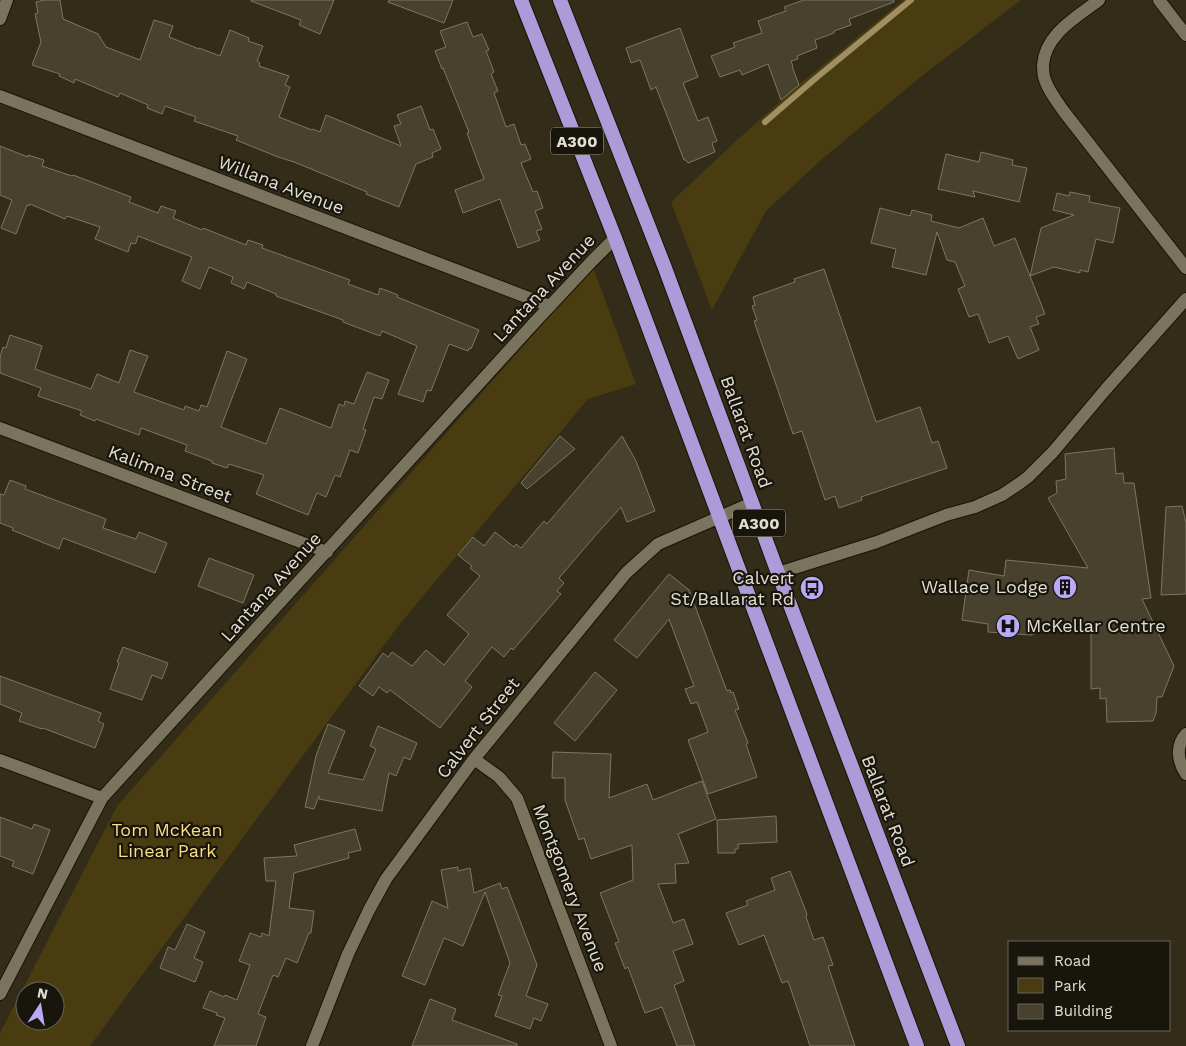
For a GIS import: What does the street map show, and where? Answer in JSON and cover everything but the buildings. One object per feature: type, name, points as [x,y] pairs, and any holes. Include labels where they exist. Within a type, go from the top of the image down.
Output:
[{"type":"highway","name":"A300","points":[[521,0],[615,238],[917,1046]]},
{"type":"highway","name":"Ballarat Road","points":[[560,0],[662,260],[778,574],[958,1046]]},
{"type":"street","points":[[0,20],[7,0]]},
{"type":"street","points":[[1099,0],[1062,29],[1049,44],[1043,72],[1045,81],[1066,113],[1186,268]]},
{"type":"street","points":[[1159,0],[1186,35]]},
{"type":"street","name":"Willana Avenue","points":[[0,96],[550,306]]},
{"type":"street","name":"Lantana Avenue","points":[[0,994],[102,798],[550,306],[615,238]]},
{"type":"street","points":[[778,574],[877,542],[946,515],[975,507],[1002,495],[1020,483],[1053,452],[1186,299]]},
{"type":"street","name":"Kalimna Street","points":[[0,428],[327,552]]},
{"type":"street","name":"Calvert Street","points":[[312,1046],[348,954],[386,879],[474,759],[626,573],[658,544],[752,503]]},
{"type":"street","points":[[1186,734],[1181,742],[1179,752],[1181,768],[1186,774]]},
{"type":"street","name":"Montgomery Avenue","points":[[474,759],[499,777],[517,798],[611,1046]]},
{"type":"street","points":[[0,760],[102,798]]},
{"type":"green space","points":[[903,0],[1021,0],[918,79],[820,161],[766,211],[712,310],[671,202],[801,83]]},
{"type":"green space","name":"Tom McKean Linear Park","points":[[593,267],[636,384],[588,399],[399,625],[90,1046],[0,1046],[0,1033],[15,1004],[15,1031],[65,1031],[65,981],[27,981],[117,806]]},
{"type":"waterway","points":[[765,122],[911,0]]},
{"type":"place","name":"Wallace Lodge","points":[[1065,587]]},
{"type":"place","name":"Calvert St/Ballarat Rd","points":[[812,588]]},
{"type":"place","name":"McKellar Centre","points":[[1008,626]]}]
